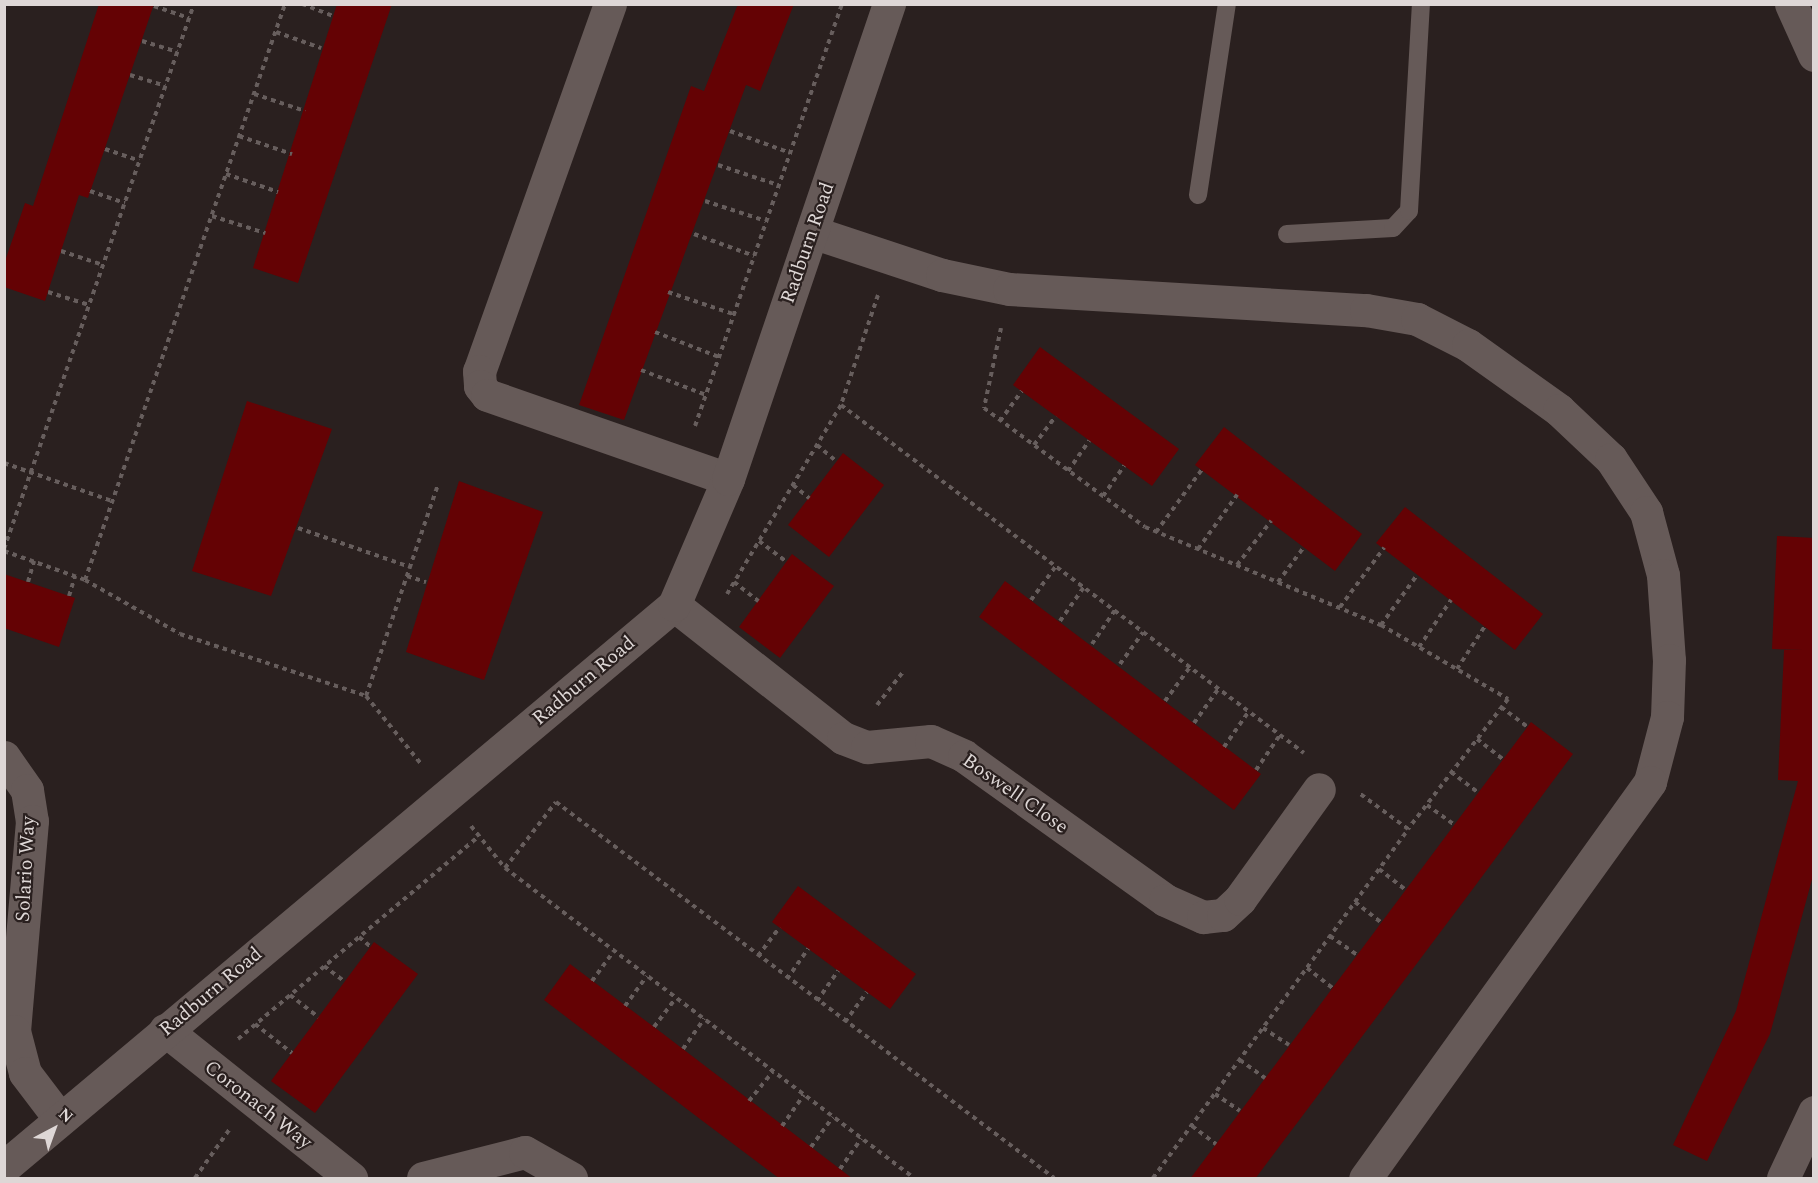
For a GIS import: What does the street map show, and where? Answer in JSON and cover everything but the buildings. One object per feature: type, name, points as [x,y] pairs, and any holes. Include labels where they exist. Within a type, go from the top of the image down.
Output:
[{"type":"street","points":[[610,4],[479,371],[480,386],[487,395],[728,479]]},
{"type":"street","name":"Radburn Road","points":[[4,1167],[674,605],[728,479],[889,4]]},
{"type":"street","points":[[1791,4],[1814,56]]},
{"type":"street","points":[[812,232],[890,258],[1009,289],[1366,310],[1417,319],[1468,345],[1559,410],[1611,459],[1646,512],[1663,575],[1669,660],[1667,717],[1650,782],[1365,1179]]},
{"type":"street","name":"Boswell Close","points":[[674,605],[843,738],[867,747],[931,741],[964,756],[1186,912],[1223,915],[1325,781]]},
{"type":"street","name":"Solario Way","points":[[4,757],[27,790],[32,821],[14,1031],[25,1074],[60,1119]]},
{"type":"street","name":"Coronach Way","points":[[165,1030],[351,1179]]},
{"type":"street","points":[[1783,1179],[1814,1112]]},
{"type":"street","points":[[423,1179],[525,1152],[571,1179]]},
{"type":"lane","points":[[1198,195],[1227,4]]},
{"type":"lane","points":[[1287,234],[1394,228],[1408,212],[1421,4]]},
{"type":"path","points":[[194,4],[4,550],[85,580],[180,634],[366,696],[505,868],[914,1179]]},
{"type":"path","points":[[85,580],[285,4]]},
{"type":"path","points":[[302,4],[333,16]]},
{"type":"path","points":[[682,463],[842,4]]},
{"type":"path","points":[[154,6],[189,18]]},
{"type":"path","points":[[276,32],[321,48]]},
{"type":"path","points":[[142,40],[177,52]]},
{"type":"path","points":[[130,75],[165,86]]},
{"type":"path","points":[[254,94],[305,111]]},
{"type":"path","points":[[730,131],[790,153]]},
{"type":"path","points":[[239,136],[291,154]]},
{"type":"path","points":[[105,149],[139,161]]},
{"type":"path","points":[[718,165],[778,185]]},
{"type":"path","points":[[226,174],[278,192]]},
{"type":"path","points":[[90,190],[124,203]]},
{"type":"path","points":[[705,201],[766,221]]},
{"type":"path","points":[[212,216],[265,233]]},
{"type":"path","points":[[694,234],[754,256]]},
{"type":"path","points":[[61,251],[103,265]]},
{"type":"path","points":[[722,603],[841,405],[890,258]]},
{"type":"path","points":[[1009,289],[984,408],[1068,471],[1156,532],[1382,625],[1508,699],[1379,869],[1153,1179]]},
{"type":"path","points":[[48,291],[89,306]]},
{"type":"path","points":[[668,291],[734,314]]},
{"type":"path","points":[[655,332],[719,357]]},
{"type":"path","points":[[641,370],[706,394]]},
{"type":"path","points":[[1000,421],[1022,391]]},
{"type":"path","points":[[841,405],[1280,735],[1325,781],[1408,830]]},
{"type":"path","points":[[1034,445],[1056,416]]},
{"type":"path","points":[[1068,471],[1089,441]]},
{"type":"path","points":[[817,445],[837,462]]},
{"type":"path","points":[[4,463],[112,501]]},
{"type":"path","points":[[1103,496],[1124,466]]},
{"type":"path","points":[[1156,532],[1203,468]]},
{"type":"path","points":[[793,484],[809,498]]},
{"type":"path","points":[[366,696],[437,487]]},
{"type":"path","points":[[1198,549],[1237,495]]},
{"type":"path","points":[[1237,565],[1271,521]]},
{"type":"path","points":[[298,528],[410,567]]},
{"type":"path","points":[[759,541],[787,562]]},
{"type":"path","points":[[1278,582],[1304,547]]},
{"type":"path","points":[[1340,607],[1384,549]]},
{"type":"path","points":[[28,582],[34,561]]},
{"type":"path","points":[[1031,600],[1056,566]]},
{"type":"path","points":[[1382,625],[1418,575]]},
{"type":"path","points":[[69,596],[75,576]]},
{"type":"path","points":[[407,576],[426,582]]},
{"type":"path","points":[[734,582],[758,601]]},
{"type":"path","points":[[1060,621],[1084,587]]},
{"type":"path","points":[[1419,647],[1451,600]]},
{"type":"path","points":[[1092,644],[1115,610]]},
{"type":"path","points":[[1457,669],[1485,627]]},
{"type":"path","points":[[1120,664],[1143,632]]},
{"type":"path","points":[[1165,701],[1190,667]]},
{"type":"path","points":[[873,709],[903,672]]},
{"type":"path","points":[[1194,723],[1219,688]]},
{"type":"path","points":[[1501,707],[1528,727]]},
{"type":"path","points":[[1224,747],[1249,711]]},
{"type":"path","points":[[1256,770],[1280,735]]},
{"type":"path","points":[[1477,739],[1504,760]]},
{"type":"path","points":[[1452,772],[1479,793]]},
{"type":"path","points":[[505,868],[556,802],[1054,1179]]},
{"type":"path","points":[[1427,805],[1455,825]]},
{"type":"path","points":[[212,1068],[255,1024],[479,836]]},
{"type":"path","points":[[1379,869],[1406,890]]},
{"type":"path","points":[[1355,902],[1381,922]]},
{"type":"path","points":[[758,956],[780,927]]},
{"type":"path","points":[[1330,936],[1357,955]]},
{"type":"path","points":[[358,937],[371,947]]},
{"type":"path","points":[[787,979],[808,949]]},
{"type":"path","points":[[592,981],[614,951]]},
{"type":"path","points":[[324,966],[345,982]]},
{"type":"path","points":[[1307,968],[1333,988]]},
{"type":"path","points":[[817,1001],[838,971]]},
{"type":"path","points":[[625,1006],[647,975]]},
{"type":"path","points":[[845,1023],[867,992]]},
{"type":"path","points":[[290,996],[318,1017]]},
{"type":"path","points":[[654,1027],[676,998]]},
{"type":"path","points":[[683,1049],[705,1019]]},
{"type":"path","points":[[255,1024],[292,1053]]},
{"type":"path","points":[[1263,1028],[1289,1046]]},
{"type":"path","points":[[1240,1060],[1265,1078]]},
{"type":"path","points":[[749,1101],[772,1071]]},
{"type":"path","points":[[1215,1094],[1240,1111]]},
{"type":"path","points":[[782,1126],[804,1095]]},
{"type":"path","points":[[195,1179],[253,1101]]},
{"type":"path","points":[[811,1147],[833,1117]]},
{"type":"path","points":[[1192,1126],[1216,1144]]},
{"type":"path","points":[[840,1169],[861,1139]]}]
